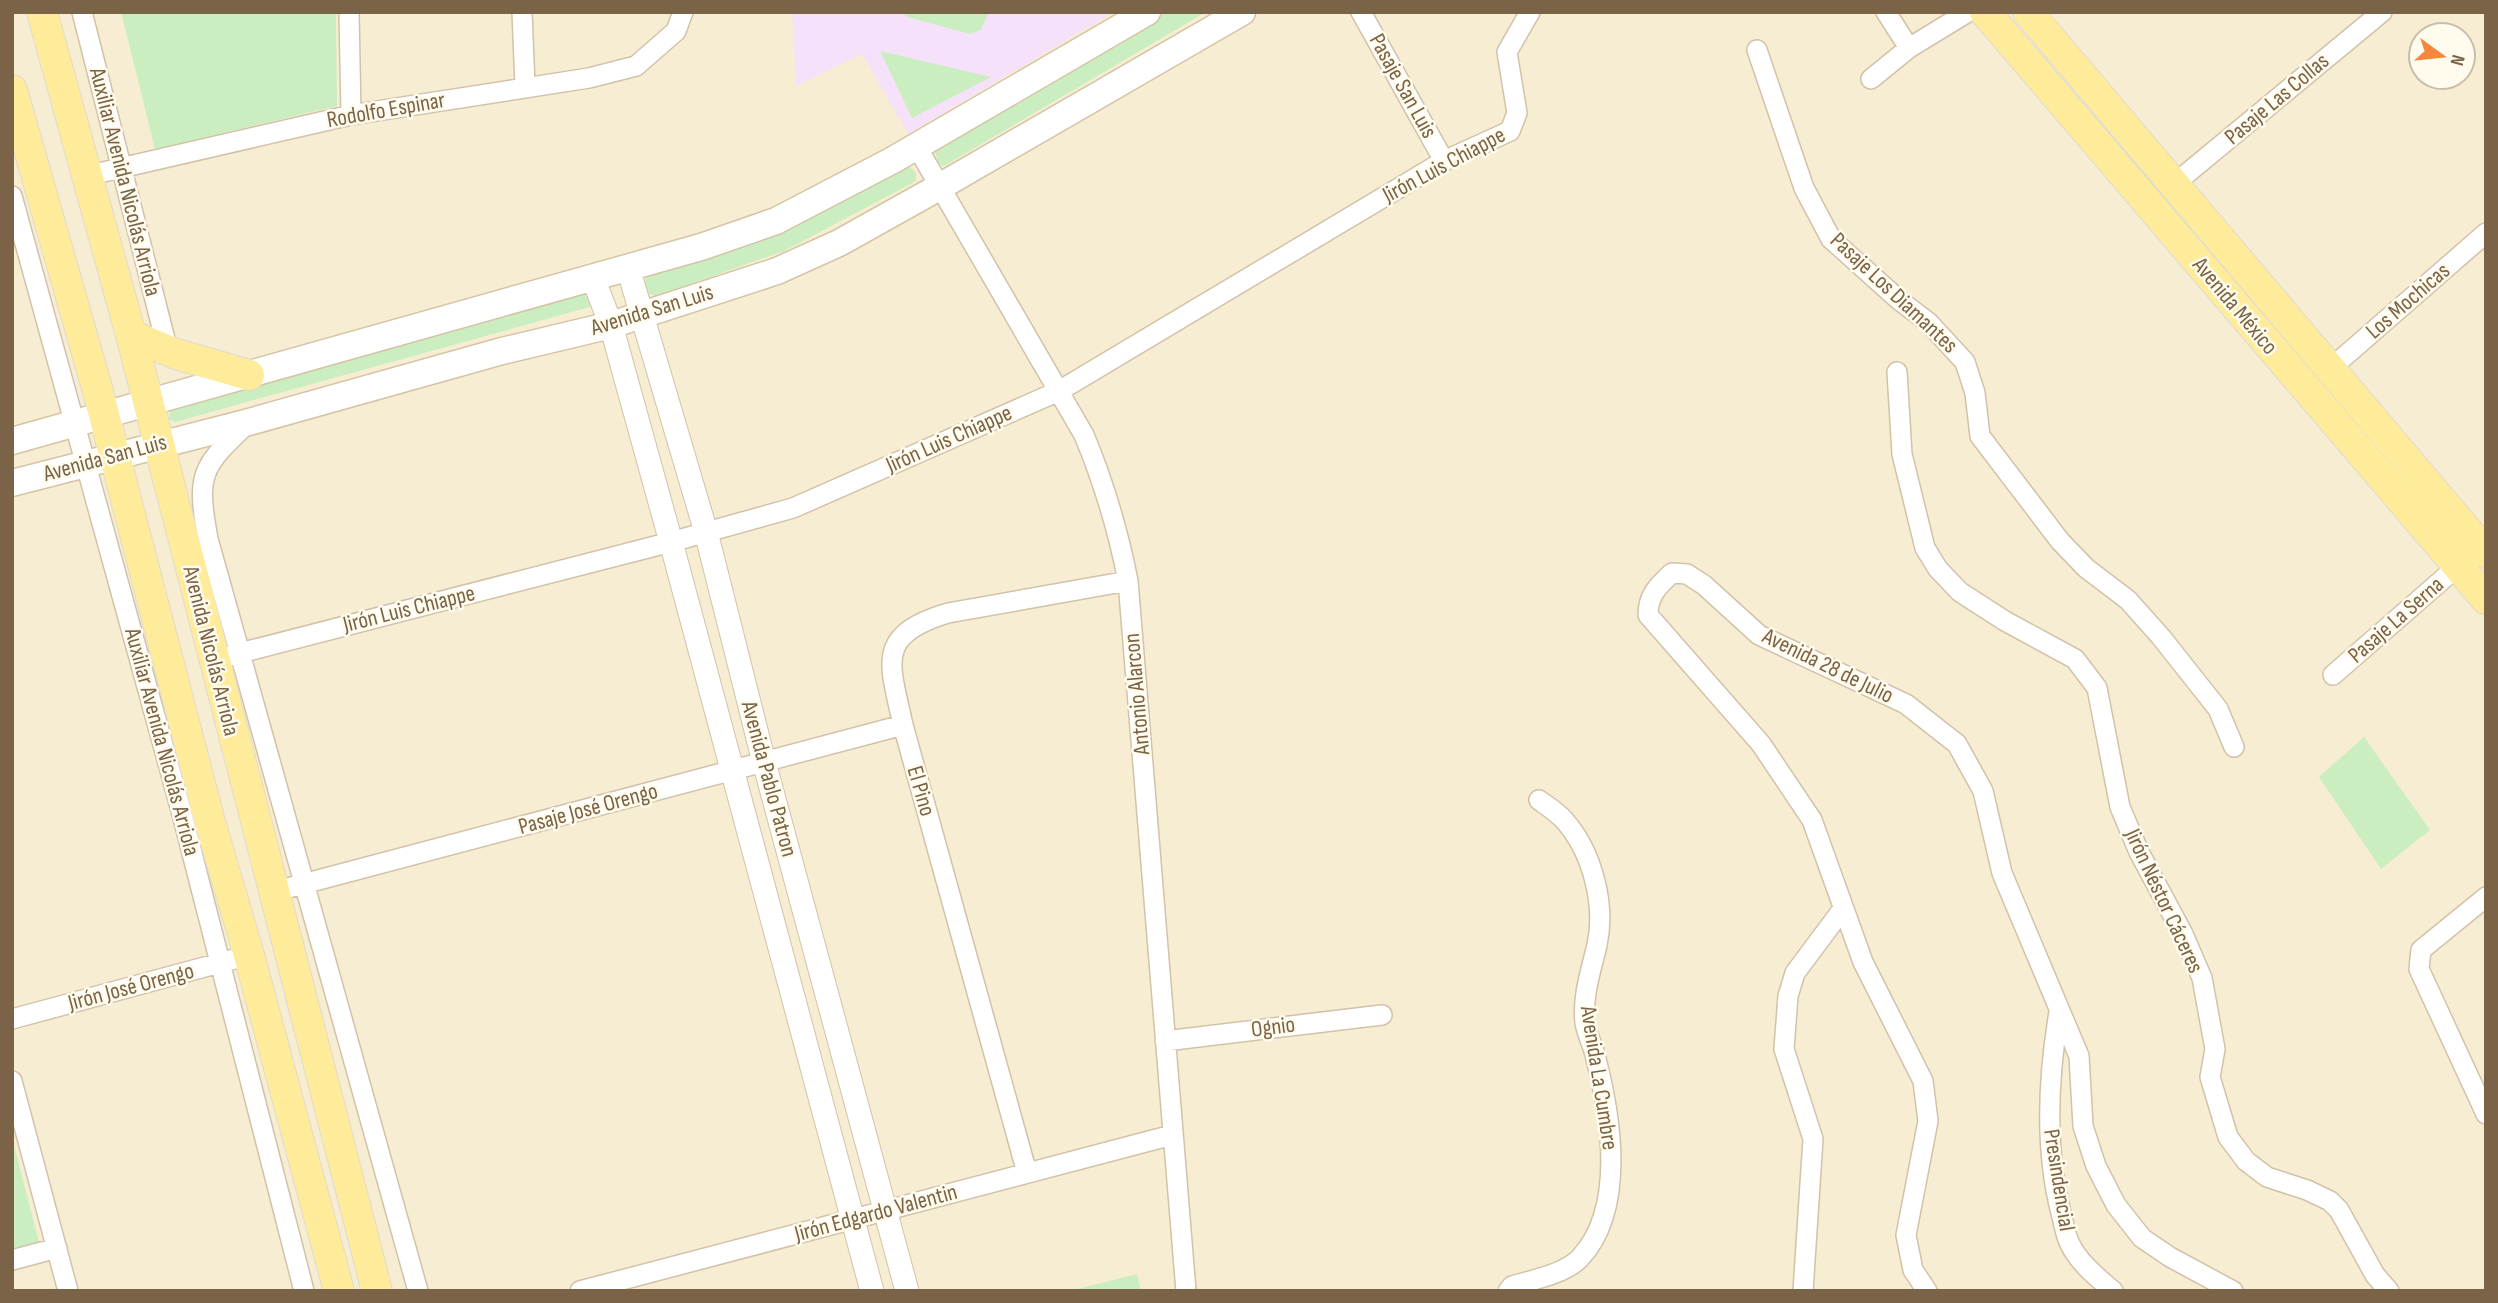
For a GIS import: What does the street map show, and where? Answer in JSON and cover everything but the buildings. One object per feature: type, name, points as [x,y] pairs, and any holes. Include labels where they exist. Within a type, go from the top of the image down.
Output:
[{"type":"main road","name":"Avenida Nicolás Arriola","points":[[42,12],[131,335],[377,1291]]},
{"type":"main road","name":"Avenida San Luis","points":[[12,441],[628,268],[776,222],[918,147],[1147,12]]},
{"type":"main road","name":"Avenida San Luis","points":[[12,483],[611,325],[794,263],[839,243],[941,186],[1242,12]]},
{"type":"main road","name":"Avenida México","points":[[1985,12],[2486,599]]},
{"type":"main road","name":"Avenida México","points":[[2028,12],[2486,553]]},
{"type":"main road","name":"Avenida Nicolás Arriola","points":[[12,90],[104,416],[100,459],[196,818],[249,955],[339,1291]]},
{"type":"main road","points":[[776,222],[794,263]]},
{"type":"main road","points":[[131,335],[168,351],[249,375]]},
{"type":"main road","points":[[351,346],[365,389]]},
{"type":"street","name":"Auxiliar Avenida Nicolás Arriola","points":[[82,12],[168,351]]},
{"type":"street","points":[[349,12],[351,115]]},
{"type":"street","points":[[522,12],[524,86]]},
{"type":"street","name":"Pasaje San Luis","points":[[1361,12],[1444,161]]},
{"type":"street","name":"Jirón Luis Chiappe","points":[[213,660],[793,508],[1059,391],[1444,161],[1510,131],[1516,124],[1517,113],[1507,52],[1530,12]]},
{"type":"street","points":[[1886,12],[1909,48]]},
{"type":"street","points":[[1871,79],[1909,48],[1968,12]]},
{"type":"street","name":"Pasaje Las Collas","points":[[2173,185],[2382,12]]},
{"type":"street","name":"Rodolfo Espinar","points":[[86,176],[351,115],[589,78],[636,66],[679,22]]},
{"type":"street","name":"Pasaje Los Diamantes","points":[[1757,50],[1804,188],[1831,239],[1899,300],[1928,322],[1965,362],[1975,393],[1980,436],[2060,541],[2087,568],[2128,600],[2161,637],[2218,709],[2234,747]]},
{"type":"street","name":"Antonio Alarcon","points":[[918,147],[1084,435],[1102,479],[1119,534],[1128,581],[1186,1291]]},
{"type":"street","points":[[12,196],[76,424],[100,459]]},
{"type":"street","name":"Los Mochicas","points":[[2330,369],[2486,233]]},
{"type":"street","name":"Avenida Pablo Patron","points":[[628,268],[644,314],[706,532],[764,762],[907,1291]]},
{"type":"street","name":"Avenida Pablo Patron","points":[[593,278],[611,325],[671,542],[872,1291]]},
{"type":"street","name":"Jirón Néstor Cáceres","points":[[1898,372],[1902,454],[1925,548],[1938,569],[1961,592],[2006,621],[2075,659],[2097,688],[2120,807],[2139,852],[2183,934],[2202,978],[2215,1049],[2210,1077],[2228,1137],[2246,1161],[2267,1177],[2330,1202],[2339,1210],[2375,1275],[2389,1291]]},
{"type":"street","points":[[249,422],[212,457],[202,485],[201,501],[208,539],[242,652],[418,1291]]},
{"type":"street","name":"Pasaje La Serna","points":[[2333,675],[2458,566]]},
{"type":"street","name":"Avenida 28 de Julio","points":[[1927,1291],[1913,1270],[1906,1235],[1928,1121],[1923,1081],[1873,984],[1842,910],[1812,820],[1760,744],[1648,615],[1648,602],[1655,588],[1672,573],[1687,574],[1704,585],[1759,635],[1906,704],[1957,744],[1983,791],[2002,873],[2079,1056],[2083,1126],[2096,1166],[2116,1205],[2142,1238],[2170,1257],[2233,1291]]},
{"type":"street","name":"El Pino","points":[[1027,1173],[903,725],[890,664],[896,642],[919,622],[948,613],[1128,581]]},
{"type":"street","name":"Pasaje José Orengo","points":[[273,892],[903,725]]},
{"type":"street","name":"Avenida La Cumbre","points":[[1508,1291],[1511,1286],[1554,1281],[1578,1259],[1595,1235],[1605,1207],[1612,1162],[1605,1097],[1585,1024],[1585,994],[1598,941],[1594,878],[1581,843],[1563,819],[1539,800]]},
{"type":"street","name":"Auxiliar Avenida Nicolás Arriola","points":[[196,818],[218,963],[304,1291]]},
{"type":"street","points":[[757,864],[791,861]]},
{"type":"street","points":[[2486,897],[2421,950],[2419,969],[2486,1114]]},
{"type":"street","points":[[1803,1291],[1813,1139],[1784,1049],[1788,996],[1795,973],[1842,910]]},
{"type":"street","name":"Jirón José Orengo","points":[[12,1019],[249,955]]},
{"type":"street","name":"Presindencial","points":[[2060,1010],[2052,1056],[2049,1139],[2058,1201],[2069,1243],[2090,1272],[2113,1291]]},
{"type":"street","name":"Ognio","points":[[1165,1041],[1382,1016]]},
{"type":"street","points":[[12,1081],[68,1291]]},
{"type":"street","name":"Jirón Edgardo Valentin","points":[[580,1291],[1172,1135]]},
{"type":"street","points":[[12,1259],[57,1248]]},
{"type":"shaded area","points":[[12,12],[2486,12],[2486,1291],[12,1291]]},
{"type":"shaded area","points":[[792,12],[1114,12],[908,134],[862,54],[796,86]]},
{"type":"green space","points":[[121,12],[336,12],[337,106],[155,149]]},
{"type":"green space","points":[[902,12],[989,12],[981,30],[970,34],[907,17]]},
{"type":"green space","points":[[1163,12],[1206,12],[944,166],[939,164],[933,147]]},
{"type":"green space","points":[[880,51],[991,77],[912,118]]},
{"type":"green space","points":[[906,163],[916,173],[916,181],[784,251],[656,296],[643,292],[646,274]]},
{"type":"green space","points":[[587,294],[591,299],[590,307],[175,422],[168,419],[171,409]]},
{"type":"green space","points":[[2364,737],[2430,830],[2381,869],[2319,777]]},
{"type":"green space","points":[[12,1138],[39,1242],[12,1249]]},
{"type":"green space","points":[[1137,1274],[1141,1291],[1069,1291]]}]
